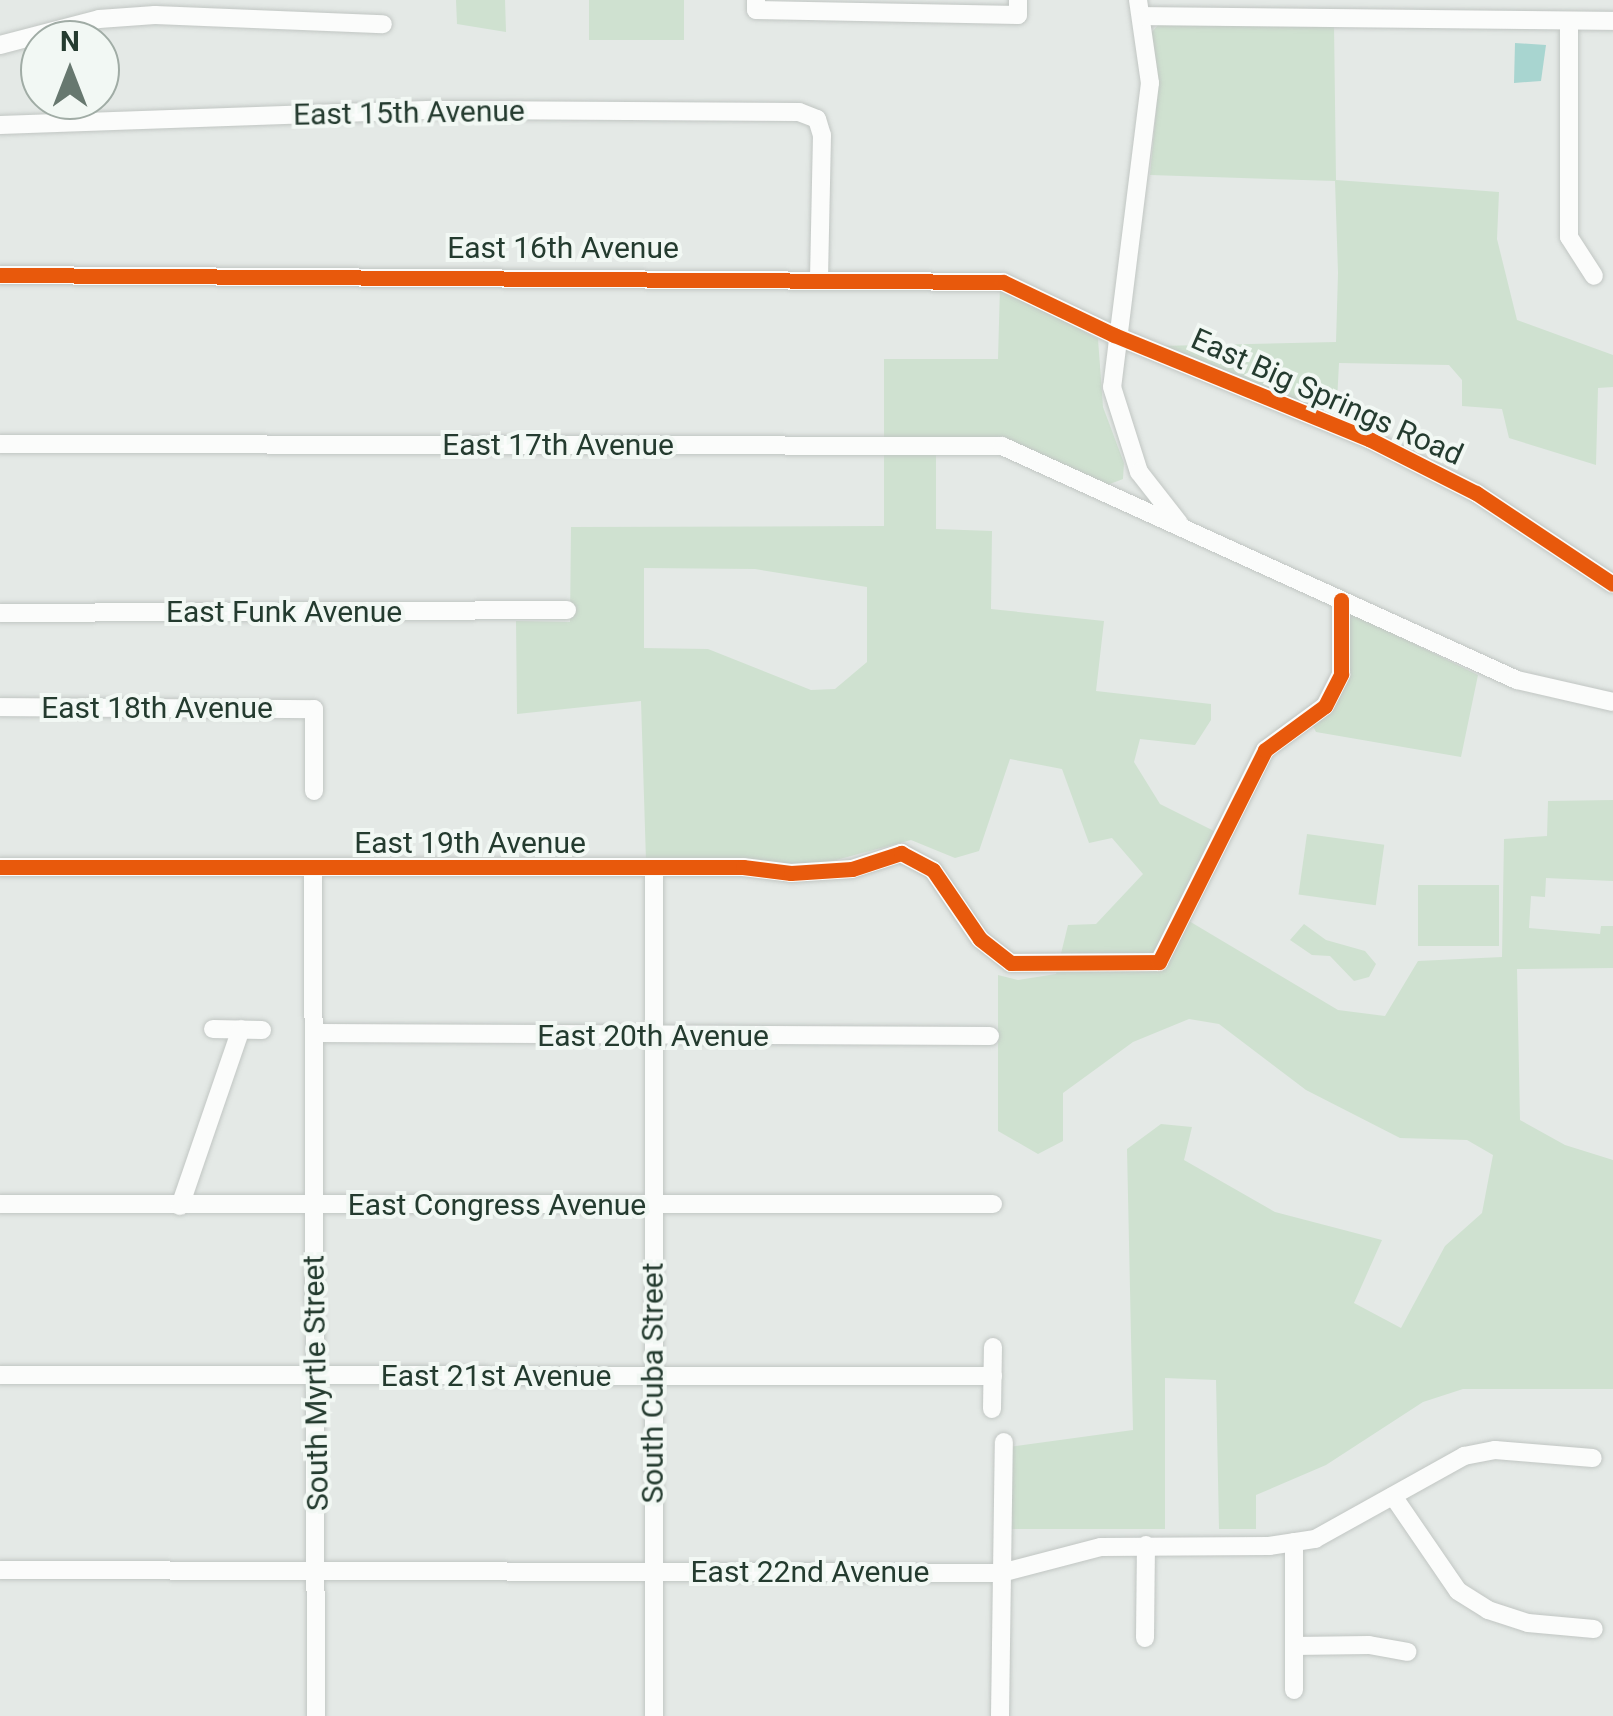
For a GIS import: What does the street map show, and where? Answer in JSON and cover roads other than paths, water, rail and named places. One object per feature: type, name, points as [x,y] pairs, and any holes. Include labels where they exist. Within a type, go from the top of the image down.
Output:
[{"type":"street","points":[[756,5],[1018,8]]},
{"type":"street","points":[[1187,530],[1139,472],[1112,387],[1114,335],[1147,124],[1141,8],[1613,21]]},
{"type":"street","points":[[0,45],[98,19],[155,15],[383,24]]},
{"type":"street","points":[[1569,21],[1569,236],[1594,276]]},
{"type":"street","name":"East 15th Avenue","points":[[0,126],[434,110],[799,112],[817,119],[822,135],[819,277]]},
{"type":"street","name":"East 16th Avenue","points":[[0,275],[819,277],[1004,282],[1114,335]]},
{"type":"street","name":"East Big Springs Road","points":[[1114,335],[1369,438],[1476,493],[1613,584]]},
{"type":"street","name":"East 17th Avenue","points":[[0,444],[1002,446],[1517,680],[1613,702]]},
{"type":"street","points":[[1106,495],[1139,472]]},
{"type":"street","name":"East 19th Avenue","points":[[0,868],[791,873],[852,868],[900,852],[933,870],[980,938],[1012,963],[1159,962],[1265,750],[1325,706],[1341,674],[1342,600]]},
{"type":"street","name":"East Funk Avenue","points":[[0,614],[568,610]]},
{"type":"street","name":"East 18th Avenue","points":[[0,708],[314,709],[314,791]]},
{"type":"street","name":"South Cuba Street","points":[[654,870],[650,1375],[654,1716]]},
{"type":"street","name":"South Myrtle Street","points":[[313,871],[316,1716]]},
{"type":"street","points":[[213,1029],[262,1030]]},
{"type":"street","points":[[180,1206],[241,1029]]},
{"type":"street","name":"East 20th Avenue","points":[[316,1033],[990,1036]]},
{"type":"street","name":"East Congress Avenue","points":[[0,1204],[993,1204]]},
{"type":"street","points":[[992,1409],[993,1347]]},
{"type":"street","name":"East 21st Avenue","points":[[0,1375],[992,1376]]},
{"type":"street","points":[[1000,1716],[1004,1442]]},
{"type":"street","name":"East 22nd Avenue","points":[[0,1570],[1001,1573],[1102,1547],[1294,1542],[1350,1524],[1430,1470],[1495,1450],[1592,1458]]},
{"type":"street","points":[[1393,1496],[1458,1591],[1488,1610],[1528,1623],[1594,1629]]},
{"type":"street","points":[[1294,1542],[1294,1690]]},
{"type":"street","points":[[1145,1638],[1146,1546]]},
{"type":"street","points":[[1294,1646],[1369,1645],[1407,1652]]},
{"type":"water","points":[[1515,43],[1546,45],[1541,81],[1514,83]]}]
